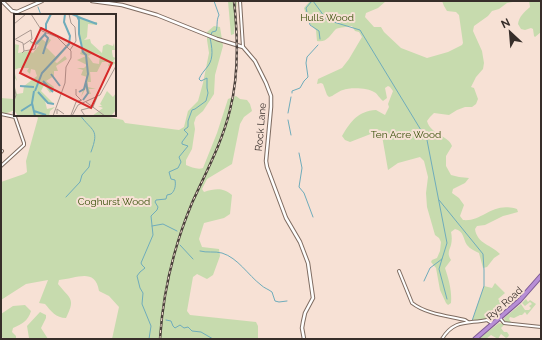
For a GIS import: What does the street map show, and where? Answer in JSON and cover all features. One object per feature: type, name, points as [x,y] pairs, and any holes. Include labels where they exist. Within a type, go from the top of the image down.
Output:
[{"type":"highway","name":"Rye Road","points":[[475,339],[524,297],[541,276]]},
{"type":"street","points":[[2,1],[12,10],[17,12],[42,1]]},
{"type":"street","points":[[92,1],[122,5],[157,15],[243,47],[240,1]]},
{"type":"street","name":"Rock Lane","points":[[243,47],[255,61],[271,96],[266,161],[267,167],[286,218],[300,242],[308,263],[313,298],[305,313],[303,322],[302,328],[304,339]]},
{"type":"street","points":[[1,114],[15,117],[24,145],[1,166]]},
{"type":"street","points":[[399,271],[412,303],[416,306],[433,313],[468,322]]},
{"type":"street","points":[[500,318],[504,323],[541,327]]},
{"type":"street","points":[[442,339],[453,327],[468,322],[488,320],[493,324]]},
{"type":"green space","points":[[228,1],[237,1],[234,34],[231,35]]},
{"type":"green space","points":[[310,1],[386,1],[378,8],[366,13],[365,17],[374,27],[381,27],[384,32],[401,48],[427,58],[448,52],[462,45],[463,43],[459,15],[456,12],[447,11],[442,1],[519,1],[507,3],[499,9],[492,11],[488,16],[474,26],[473,31],[482,51],[484,63],[483,69],[476,77],[471,87],[474,88],[478,99],[476,104],[472,107],[465,107],[457,110],[449,115],[434,113],[427,121],[432,129],[447,139],[452,146],[446,156],[446,166],[451,175],[469,178],[465,183],[453,189],[452,193],[459,198],[464,205],[460,216],[463,220],[476,218],[494,209],[508,207],[517,209],[518,212],[503,216],[485,225],[477,226],[475,229],[476,234],[482,241],[500,254],[494,258],[487,267],[483,268],[479,253],[468,246],[458,230],[455,229],[451,232],[452,242],[449,254],[451,260],[445,268],[451,294],[451,303],[448,305],[440,290],[436,268],[431,262],[437,258],[440,251],[441,242],[435,235],[427,207],[426,193],[428,177],[424,161],[420,157],[398,163],[388,170],[381,130],[350,142],[345,140],[342,136],[352,121],[364,112],[376,110],[385,115],[389,107],[388,104],[393,91],[388,86],[385,88],[387,98],[383,101],[372,91],[355,88],[339,91],[329,97],[327,95],[323,84],[317,84],[318,79],[342,68],[362,37],[359,32],[355,31],[351,26],[336,29],[326,40],[317,41],[316,30],[308,22],[304,8]]},
{"type":"green space","points":[[529,1],[541,1],[541,32],[535,37],[533,29],[521,29],[518,24],[519,19],[530,7]]},
{"type":"green space","name":"Coghurst Wood","points":[[214,26],[220,27],[223,46],[215,75],[214,94],[203,111],[196,117],[194,123],[195,129],[192,149],[186,160],[186,165],[201,169],[203,168],[217,133],[228,99],[236,96],[240,99],[247,100],[252,111],[244,117],[240,124],[232,164],[207,179],[202,189],[204,192],[222,190],[232,195],[230,214],[224,218],[204,223],[199,239],[202,247],[219,249],[220,256],[213,275],[207,279],[197,274],[193,277],[187,311],[190,315],[256,322],[258,326],[258,339],[112,339],[119,307],[109,296],[99,291],[97,284],[93,279],[84,276],[59,280],[58,284],[71,302],[66,318],[62,318],[52,312],[45,304],[39,303],[48,280],[26,284],[1,300],[1,182],[27,172],[26,161],[38,118],[37,116],[108,116],[123,120],[125,123],[179,130],[184,127],[188,111],[198,101],[209,53],[207,32]]},
{"type":"green space","points":[[1,98],[13,99],[14,98],[14,110],[1,113]]},
{"type":"green space","points":[[495,283],[505,293],[498,299],[502,303],[497,308],[502,313],[494,320],[486,319],[472,321],[484,286],[492,288]]},
{"type":"green space","points":[[526,299],[528,302],[530,300],[536,304],[527,315],[525,312],[514,318],[510,317],[509,319],[511,322],[505,322],[504,318],[521,304],[525,310],[529,310],[531,308],[529,306],[532,304],[530,302],[525,306],[522,303]]},
{"type":"green space","points":[[25,305],[31,311],[24,322],[13,328],[12,332],[16,336],[16,339],[6,339],[1,337],[1,314],[13,306]]},
{"type":"green space","points":[[40,312],[46,315],[41,328],[48,339],[31,339],[29,338],[27,326]]},
{"type":"green space","points":[[499,323],[505,324],[501,328],[504,332],[507,332],[509,335],[508,337],[506,338],[501,334],[498,339],[491,335],[486,339],[478,339]]},
{"type":"waterway","points":[[211,35],[212,32],[216,31],[219,15],[214,1]]},
{"type":"waterway","points":[[312,1],[306,8],[310,25],[319,31],[320,39]]},
{"type":"waterway","points":[[313,1],[327,20],[360,30],[427,140],[447,243],[442,259],[430,268],[424,281]]},
{"type":"waterway","points":[[38,7],[41,14]]},
{"type":"waterway","points":[[149,339],[151,326],[142,304],[143,293],[137,276],[145,268],[141,263],[153,235],[151,216],[158,207],[155,202],[156,200],[166,199],[167,195],[171,194],[173,191],[175,180],[171,179],[169,172],[178,168],[181,162],[179,157],[188,146],[182,144],[188,134],[184,130],[188,127],[188,121],[192,110],[206,101],[208,93],[207,78],[201,81],[199,79],[211,60],[212,49],[210,38]]},
{"type":"waterway","points":[[292,93],[292,91],[300,88],[308,77],[306,63],[307,57],[318,45]]},
{"type":"waterway","points":[[288,113],[291,97]]},
{"type":"waterway","points":[[81,116],[95,134],[91,152]]},
{"type":"waterway","points":[[288,120],[291,135]]},
{"type":"waterway","points":[[299,153],[302,168],[299,187],[304,193],[313,217]]},
{"type":"waterway","points":[[66,197],[80,182],[82,175],[89,167],[90,161]]},
{"type":"waterway","points":[[439,200],[483,254],[484,286],[472,321]]},
{"type":"waterway","points":[[152,226],[163,224],[177,231]]},
{"type":"waterway","points":[[180,245],[193,259]]},
{"type":"waterway","points":[[200,251],[219,252],[228,255],[256,281],[272,292],[275,301],[287,301]]},
{"type":"waterway","points":[[442,259],[439,269],[447,299]]},
{"type":"waterway","points":[[166,320],[171,321],[175,328],[180,325],[184,328],[188,327],[192,331],[201,332],[213,339]]},
{"type":"railway","points":[[160,339],[161,321],[170,270],[180,236],[192,203],[223,134],[233,97],[237,56],[234,1]]},
{"type":"park label","name":"Hulls Wood","points":[[327,17]]},
{"type":"park label","name":"Ten Acre Wood","points":[[406,134]]}]
